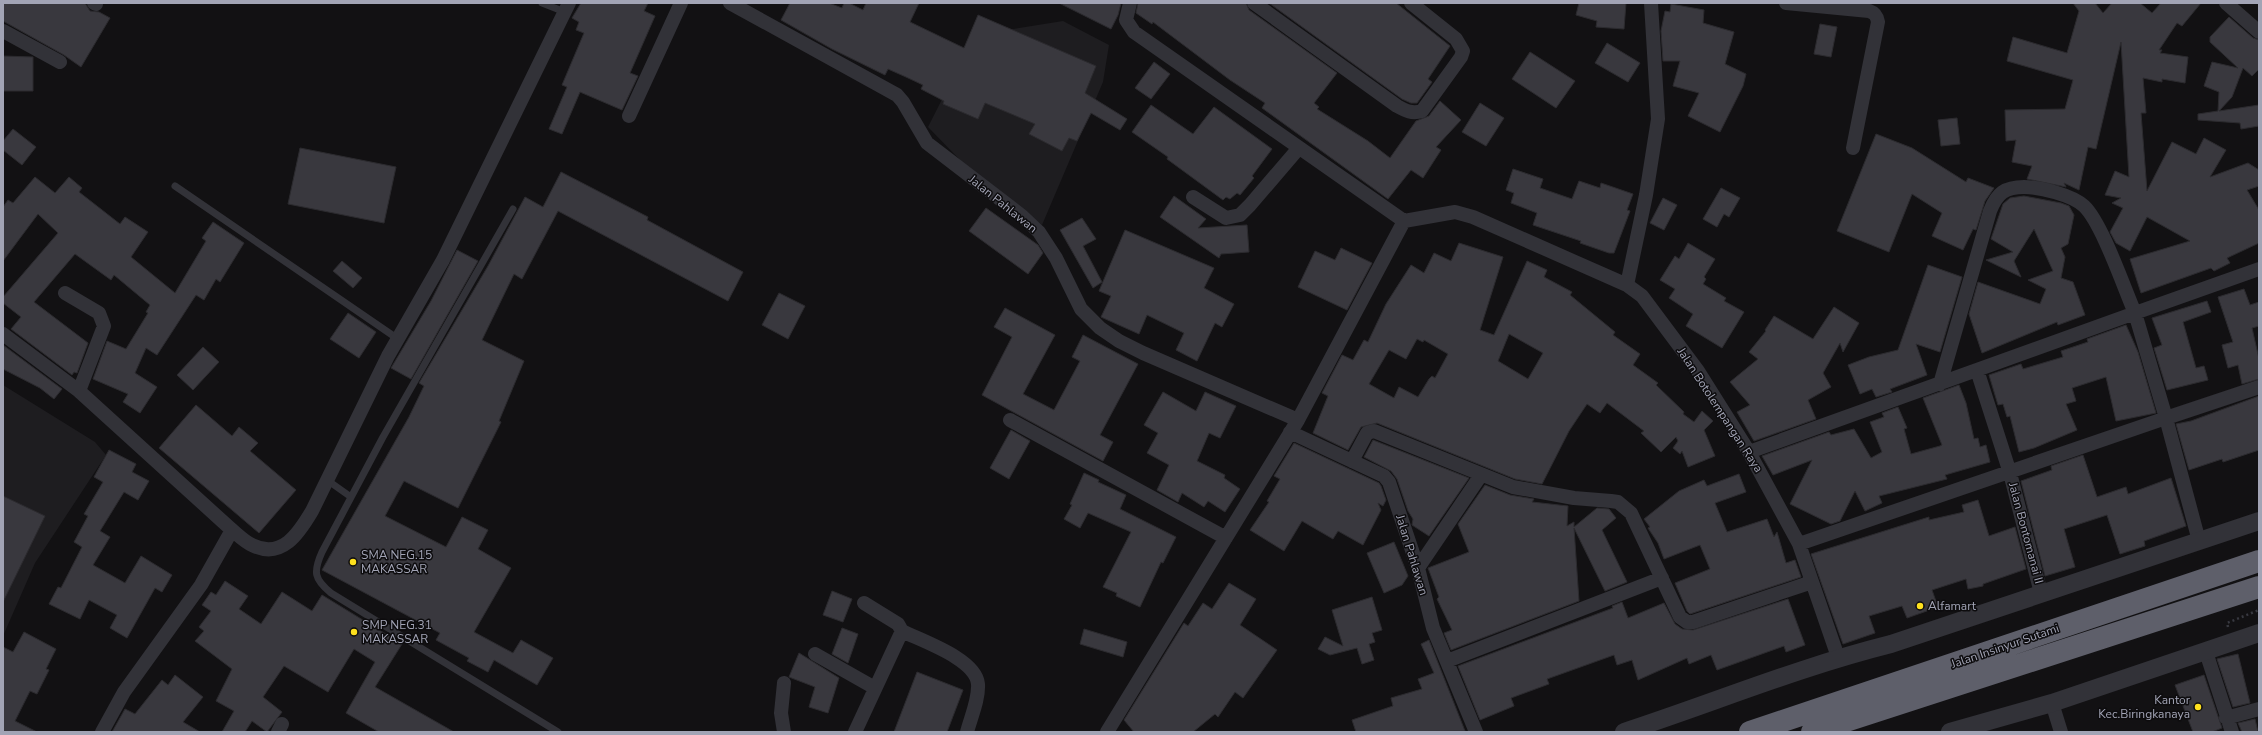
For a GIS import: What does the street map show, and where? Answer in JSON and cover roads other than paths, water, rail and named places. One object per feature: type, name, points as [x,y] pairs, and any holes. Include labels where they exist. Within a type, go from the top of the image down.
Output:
[{"type":"highway","name":"Jalan Insinyur Sutami","points":[[1750,732],[2259,561]]},
{"type":"highway","name":"Jalan Insinyur Sutami","points":[[1812,732],[2259,587]]},
{"type":"street","points":[[629,116],[680,3]]},
{"type":"street","name":"Jalan Pahlawan","points":[[730,3],[896,94],[903,102],[927,143],[1022,216],[1039,232],[1056,258],[1081,309],[1100,328],[1119,341],[1144,353],[1298,420]]},
{"type":"street","points":[[1108,732],[1298,420],[1404,221],[1298,149],[1134,32],[1126,20],[1130,3]]},
{"type":"street","points":[[1254,3],[1397,106],[1406,111],[1415,112],[1422,111],[1461,57],[1463,51],[1456,39],[1411,3]]},
{"type":"street","points":[[1627,285],[1646,195],[1658,119],[1658,88],[1651,3]]},
{"type":"street","points":[[1786,3],[1869,11],[1874,12],[1877,17],[1878,22],[1852,148]]},
{"type":"street","points":[[2226,3],[2259,32]]},
{"type":"street","points":[[3,334],[79,390],[232,530],[251,545],[264,549],[279,548],[299,532],[327,480],[398,339],[443,260],[567,7]]},
{"type":"street","points":[[3,30],[60,62]]},
{"type":"street","points":[[3,42],[22,42]]},
{"type":"street","points":[[1193,197],[1226,218],[1240,215],[1250,206],[1298,149]]},
{"type":"street","points":[[1940,384],[1990,211],[1995,199],[2007,188],[2031,187],[2056,193],[2083,205],[2090,212],[2100,231],[2135,313],[2166,418],[2199,541]]},
{"type":"street","name":"Jalan Botolempangan Raya","points":[[1404,221],[1455,212],[1473,217],[1627,285],[1642,296],[1698,371],[1750,452],[1799,544],[1838,657]]},
{"type":"street","points":[[1750,452],[2259,269]]},
{"type":"street","points":[[65,293],[99,313],[104,326],[79,390]]},
{"type":"street","name":"Jalan Bontomanai II","points":[[1977,370],[2010,473],[2042,593]]},
{"type":"street","points":[[1799,544],[2259,387]]},
{"type":"street","points":[[1010,420],[1226,538]]},
{"type":"street","points":[[1352,461],[1367,433],[1374,431],[1480,475],[1514,487],[1574,498],[1618,502],[1632,513],[1680,617],[1687,622],[1693,622],[1812,582]]},
{"type":"street","name":"Jalan Pahlawan","points":[[1290,432],[1384,476],[1389,482],[1418,568],[1433,628],[1476,732]]},
{"type":"street","points":[[1418,568],[1480,475]]},
{"type":"street","points":[[1624,732],[1838,657],[1890,644],[2259,521]]},
{"type":"street","points":[[102,732],[124,692],[201,585],[232,530]]},
{"type":"street","points":[[1447,661],[1662,578]]},
{"type":"street","points":[[864,603],[898,624],[902,632],[962,661],[972,669],[978,684],[967,732]]},
{"type":"street","points":[[855,732],[902,632]]},
{"type":"street","points":[[1950,732],[2052,703],[2259,633]]},
{"type":"street","points":[[2206,652],[2226,718],[2232,732]]},
{"type":"street","points":[[815,654],[875,688]]},
{"type":"street","points":[[784,683],[780,714],[784,732]]},
{"type":"street","points":[[2052,703],[2061,732]]},
{"type":"street","points":[[2226,718],[2259,709]]},
{"type":"lane","points":[[542,3],[567,7]]},
{"type":"lane","points":[[175,186],[398,339]]},
{"type":"lane","points":[[513,209],[383,437],[317,564],[316,572],[321,585],[558,732]]},
{"type":"lane","points":[[327,480],[351,497]]},
{"type":"place","name":"SMA NEG.15 MAKASSAR","points":[[353,562]]},
{"type":"place","name":"Alfamart","points":[[1920,606]]},
{"type":"place","name":"SMP NEG.31 MAKASSAR","points":[[354,632]]},
{"type":"place","name":"Kantor Kec.Biringkanaya","points":[[2198,707]]}]
